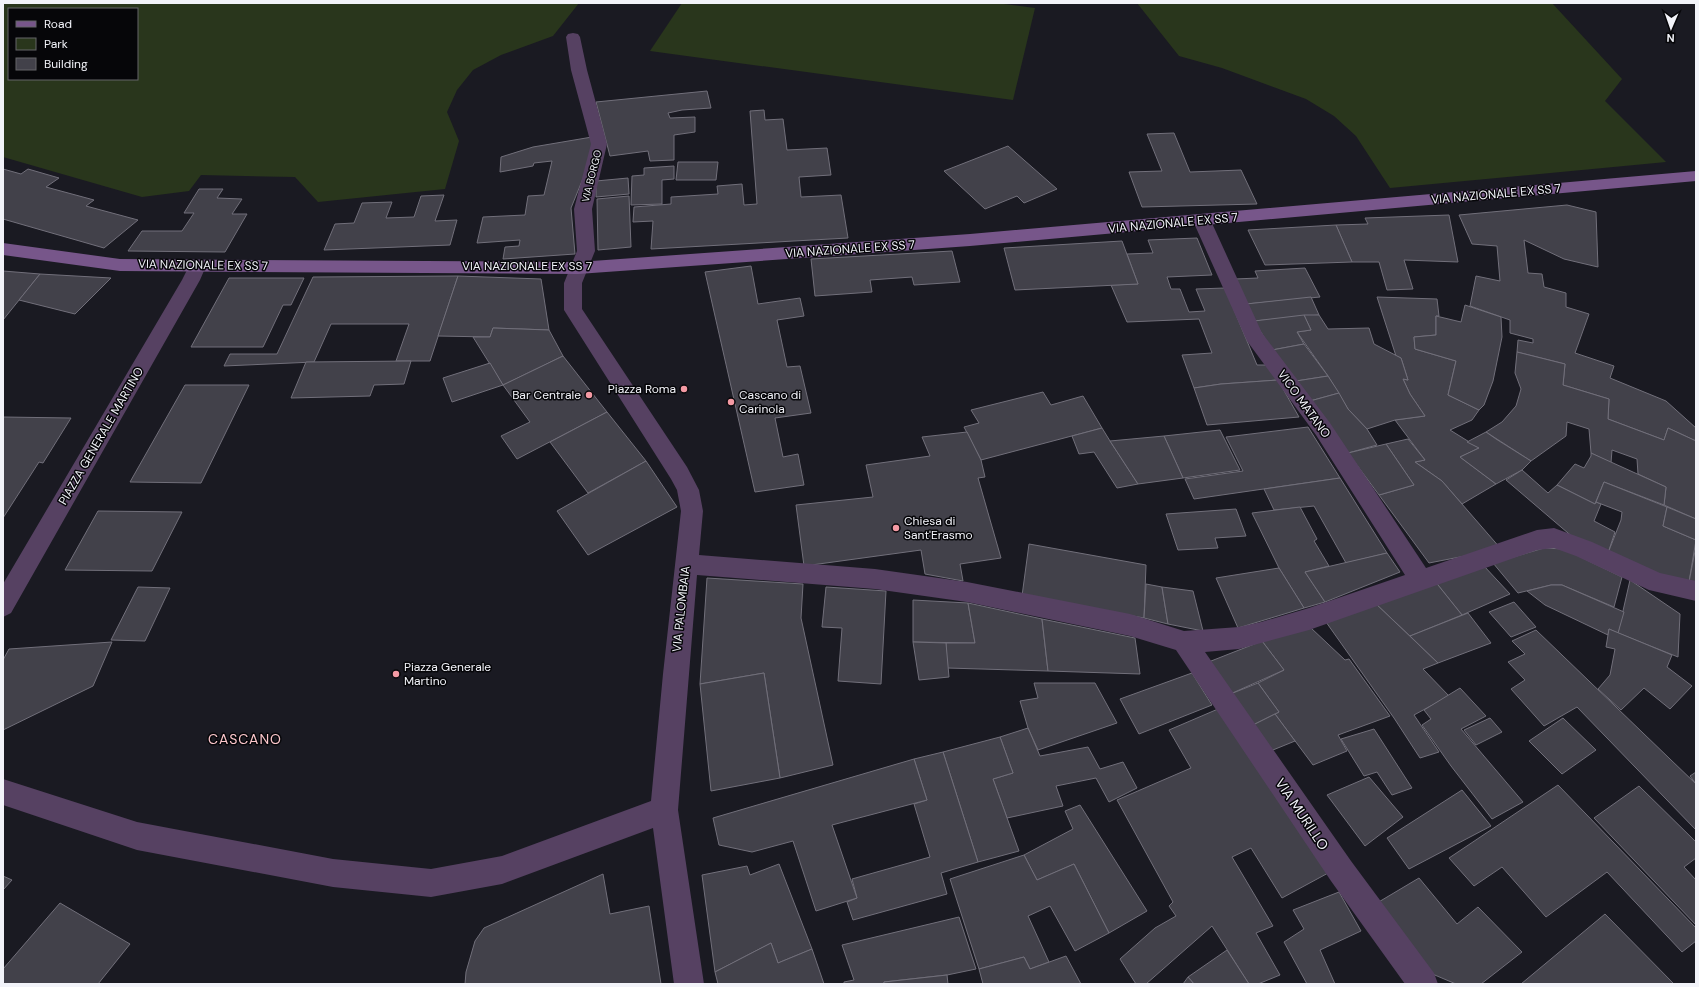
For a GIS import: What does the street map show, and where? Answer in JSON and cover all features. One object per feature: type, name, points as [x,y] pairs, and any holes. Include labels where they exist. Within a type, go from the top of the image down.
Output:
[{"type":"street","name":"VIA BORGO","points":[[573,37],[579,70],[599,144],[583,209],[586,251],[578,268]]},
{"type":"street","name":"VIA NAZIONALE EX SS 7","points":[[3,249],[46,256],[120,264],[197,266],[578,268],[962,241],[1202,221],[1696,176]]},
{"type":"street","name":"VICO MATANO","points":[[1202,221],[1254,336],[1323,429],[1421,580]]},
{"type":"street","name":"PIAZZA GENERALE MARTINO","points":[[3,606],[191,280],[197,266]]},
{"type":"street","name":"VIA PALOMBAIA","points":[[578,268],[573,283],[573,310],[679,473],[688,490],[692,511],[664,810],[689,984]]},
{"type":"street","points":[[686,564],[875,579],[966,592],[1130,625],[1184,642],[1239,638],[1261,634],[1309,619],[1537,540],[1554,538],[1584,549],[1657,583],[1696,591]]},
{"type":"street","name":"VIA MURILLO","points":[[1184,642],[1341,871],[1423,984]]},
{"type":"street","points":[[3,792],[137,836],[334,873],[431,883],[502,870],[664,810]]},
{"type":"green space","points":[[3,3],[579,3],[553,36],[501,55],[473,70],[457,90],[447,112],[459,141],[445,189],[318,202],[295,177],[201,175],[189,191],[142,197],[3,157]]},
{"type":"green space","points":[[682,3],[996,3],[1035,8],[1013,100],[650,51]]},
{"type":"green space","points":[[1137,3],[1552,3],[1622,79],[1605,101],[1666,162],[1390,188],[1356,136],[1334,116],[1306,99],[1222,68],[1179,56]]},
{"type":"building","points":[[707,91],[711,108],[682,110],[668,113],[670,118],[695,117],[695,132],[674,135],[674,160],[650,161],[648,151],[610,156],[596,102]]},
{"type":"building","points":[[764,110],[765,120],[783,119],[787,150],[827,148],[831,175],[799,177],[801,197],[841,195],[848,238],[651,249],[653,221],[633,222],[634,207],[671,204],[671,197],[718,194],[717,186],[742,184],[744,205],[757,204],[750,111]]},
{"type":"building","points":[[1174,133],[1190,172],[1241,170],[1257,204],[1142,207],[1129,172],[1162,171],[1147,134]]},
{"type":"building","points":[[592,137],[591,159],[571,208],[575,254],[503,259],[505,247],[519,246],[520,240],[477,243],[483,217],[525,215],[528,196],[544,195],[552,161],[534,163],[533,166],[500,172],[501,157],[533,147]]},
{"type":"building","points":[[1008,146],[1057,189],[1024,203],[1017,196],[985,209],[944,171]]},
{"type":"building","points":[[678,162],[718,162],[716,180],[676,180]]},
{"type":"building","points":[[674,166],[674,179],[662,180],[662,204],[631,205],[632,176],[644,175],[644,168]]},
{"type":"building","points":[[3,169],[21,174],[28,169],[59,178],[46,187],[94,200],[86,206],[138,220],[104,248],[3,219]]},
{"type":"building","points":[[628,178],[629,194],[596,197],[596,181]]},
{"type":"building","points":[[199,189],[223,189],[217,198],[242,199],[232,214],[247,214],[225,252],[128,251],[142,231],[182,231],[194,213],[184,213]]},
{"type":"building","points":[[444,195],[435,221],[457,220],[450,245],[324,250],[335,224],[354,223],[362,203],[392,202],[386,218],[414,217],[421,196]]},
{"type":"building","points":[[629,196],[631,247],[598,250],[597,199]]},
{"type":"building","points":[[1567,205],[1596,212],[1598,267],[1564,259],[1524,240],[1528,273],[1542,274],[1544,287],[1566,293],[1566,307],[1589,314],[1575,353],[1614,366],[1610,378],[1666,401],[1696,428],[1696,441],[1668,428],[1664,440],[1608,419],[1609,399],[1563,385],[1565,364],[1517,352],[1518,340],[1533,343],[1533,339],[1510,333],[1510,320],[1470,306],[1476,276],[1500,281],[1497,246],[1472,244],[1459,215]]},
{"type":"building","points":[[1449,215],[1458,262],[1404,260],[1413,289],[1387,290],[1379,262],[1352,262],[1336,225],[1368,224],[1365,218]]},
{"type":"building","points":[[1336,225],[1352,262],[1265,265],[1248,230]]},
{"type":"building","points":[[1197,238],[1212,275],[1167,277],[1171,289],[1180,289],[1189,312],[1205,311],[1196,289],[1225,288],[1257,365],[1270,365],[1278,380],[1221,384],[1194,388],[1182,355],[1212,353],[1199,319],[1127,322],[1111,285],[1138,284],[1127,254],[1153,253],[1148,240]]},
{"type":"building","points":[[1122,241],[1138,284],[1015,290],[1004,248]]},
{"type":"building","points":[[952,251],[960,282],[914,285],[912,277],[870,280],[872,292],[815,296],[811,259]]},
{"type":"building","points":[[751,266],[758,304],[800,298],[804,316],[777,320],[787,367],[800,366],[811,413],[775,418],[783,457],[798,454],[804,485],[755,492],[705,272]]},
{"type":"building","points":[[1305,268],[1320,297],[1246,304],[1235,279],[1258,278],[1255,271]]},
{"type":"building","points":[[3,271],[40,274],[3,320]]},
{"type":"building","points":[[40,274],[111,278],[75,314],[19,300]]},
{"type":"building","points":[[458,276],[430,361],[396,361],[409,324],[331,324],[314,362],[224,366],[230,354],[277,354],[313,277]]},
{"type":"building","points":[[458,276],[541,279],[549,330],[493,328],[490,337],[438,336]]},
{"type":"building","points":[[229,278],[304,278],[291,305],[283,305],[263,347],[191,347]]},
{"type":"building","points":[[1311,297],[1319,315],[1254,321],[1246,304]]},
{"type":"building","points":[[1377,297],[1437,299],[1439,316],[1436,316],[1436,335],[1414,337],[1415,349],[1456,361],[1448,395],[1479,410],[1472,420],[1450,430],[1479,448],[1460,457],[1496,484],[1462,504],[1442,481],[1415,462],[1425,460],[1395,420],[1425,416],[1410,394],[1403,379],[1408,380],[1401,358],[1396,356]]},
{"type":"building","points":[[1465,305],[1501,317],[1502,337],[1493,381],[1484,405],[1479,410],[1448,395],[1456,361],[1415,349],[1414,337],[1436,335],[1436,316],[1461,322]]},
{"type":"building","points":[[1304,315],[1319,315],[1328,329],[1369,328],[1374,344],[1401,358],[1408,380],[1403,379],[1410,394],[1425,416],[1395,420],[1367,429],[1348,409],[1328,376],[1297,332],[1311,330]]},
{"type":"building","points":[[1304,315],[1311,330],[1297,332],[1304,344],[1272,350],[1254,321]]},
{"type":"building","points":[[493,328],[549,330],[563,356],[503,385],[473,337],[490,337]]},
{"type":"building","points":[[1304,344],[1328,376],[1296,381],[1272,350]]},
{"type":"building","points":[[1517,352],[1565,364],[1563,385],[1609,399],[1608,419],[1664,440],[1668,428],[1696,441],[1696,519],[1664,505],[1666,487],[1638,474],[1637,459],[1612,450],[1611,463],[1591,453],[1589,429],[1567,422],[1566,436],[1531,461],[1486,432],[1502,422],[1516,406],[1521,389],[1515,373]]},
{"type":"building","points":[[563,356],[607,412],[517,459],[501,436],[530,422],[503,385]]},
{"type":"building","points":[[411,361],[404,384],[374,385],[370,396],[291,398],[306,362]]},
{"type":"building","points":[[490,363],[503,385],[452,402],[443,378]]},
{"type":"building","points":[[1328,376],[1339,393],[1310,401],[1296,381]]},
{"type":"building","points":[[1278,380],[1299,417],[1207,425],[1194,388],[1221,384]]},
{"type":"building","points":[[185,385],[249,385],[201,483],[130,482]]},
{"type":"building","points":[[1043,392],[1051,405],[1083,396],[1102,428],[981,460],[964,427],[979,423],[971,410]]},
{"type":"building","points":[[1339,393],[1348,409],[1367,429],[1377,445],[1348,453],[1310,401]]},
{"type":"building","points":[[607,412],[646,461],[588,493],[550,442]]},
{"type":"building","points":[[3,417],[71,418],[43,463],[39,462],[3,518]]},
{"type":"building","points":[[1308,427],[1340,478],[1194,499],[1185,479],[1243,471],[1226,437]]},
{"type":"building","points":[[1102,428],[1138,484],[1117,488],[1094,452],[1079,454],[1072,436]]},
{"type":"building","points":[[1220,430],[1240,470],[1183,478],[1164,436]]},
{"type":"building","name":"Chiesa di Sant'Erasmo","points":[[967,432],[981,460],[985,477],[978,478],[1001,558],[960,564],[963,581],[925,574],[921,550],[804,566],[796,505],[873,497],[866,465],[930,456],[922,437]]},
{"type":"building","points":[[1486,432],[1531,461],[1522,470],[1496,484],[1460,457],[1479,448],[1467,442]]},
{"type":"building","points":[[1164,436],[1183,478],[1138,484],[1110,441]]},
{"type":"building","points":[[1408,439],[1425,460],[1415,462],[1442,481],[1501,549],[1429,563],[1379,495],[1414,485],[1386,444]]},
{"type":"building","points":[[1386,444],[1414,485],[1379,495],[1348,453]]},
{"type":"building","points":[[1591,453],[1666,487],[1664,505],[1604,482],[1595,504],[1557,485],[1575,464],[1584,468],[1591,456]]},
{"type":"building","points":[[646,461],[677,507],[588,555],[557,511]]},
{"type":"building","points":[[1522,470],[1548,493],[1557,485],[1595,504],[1596,502],[1601,504],[1594,521],[1615,532],[1608,553],[1575,539],[1506,480]]},
{"type":"building","points":[[1340,478],[1387,553],[1346,563],[1314,506],[1274,510],[1264,489]]},
{"type":"building","points":[[1604,482],[1667,507],[1663,526],[1696,540],[1689,582],[1648,573],[1608,553],[1621,520],[1622,512],[1596,502]]},
{"type":"building","points":[[1300,507],[1317,539],[1314,541],[1329,566],[1305,572],[1325,602],[1304,608],[1279,568],[1252,513]]},
{"type":"building","points":[[1667,507],[1696,519],[1696,540],[1663,526]]},
{"type":"building","points":[[1236,509],[1246,536],[1215,538],[1218,548],[1178,550],[1166,514]]},
{"type":"building","points":[[98,511],[182,512],[152,571],[65,570]]},
{"type":"building","points":[[1029,544],[1146,565],[1144,618],[1022,596]]},
{"type":"building","points":[[1696,546],[1696,583],[1689,582]]},
{"type":"building","points":[[1544,548],[1564,549],[1622,577],[1614,607],[1562,585],[1551,585],[1518,593],[1493,563]]},
{"type":"building","points":[[1387,553],[1400,572],[1325,602],[1305,572]]},
{"type":"building","points":[[1484,566],[1510,594],[1462,615],[1434,580]]},
{"type":"building","points":[[1279,568],[1304,608],[1238,628],[1216,578]]},
{"type":"building","points":[[707,578],[803,584],[801,618],[833,765],[780,778],[764,673],[700,684]]},
{"type":"building","points":[[1434,580],[1462,615],[1410,636],[1375,603]]},
{"type":"building","points":[[1630,580],[1680,614],[1678,657],[1618,633]]},
{"type":"building","points":[[1146,584],[1162,587],[1168,624],[1144,618]]},
{"type":"building","points":[[1551,585],[1562,585],[1624,612],[1618,633],[1609,629],[1608,635],[1545,605],[1527,591]]},
{"type":"building","points":[[138,587],[170,588],[145,641],[111,640]]},
{"type":"building","points":[[826,587],[886,591],[881,684],[838,681],[842,628],[822,627]]},
{"type":"building","points":[[1162,587],[1193,591],[1203,631],[1168,624]]},
{"type":"building","points":[[913,600],[968,603],[975,643],[913,642]]},
{"type":"building","points":[[1514,602],[1536,627],[1511,637],[1489,612]]},
{"type":"building","points":[[968,603],[1042,619],[1048,671],[947,668],[946,643],[975,643]]},
{"type":"building","points":[[1375,603],[1438,663],[1423,669],[1449,696],[1414,715],[1439,752],[1420,758],[1394,718],[1326,622]]},
{"type":"building","points":[[1468,613],[1491,643],[1438,663],[1410,636]]},
{"type":"building","points":[[1042,619],[1135,638],[1140,674],[1048,671]]},
{"type":"building","points":[[1311,628],[1345,660],[1349,659],[1390,716],[1338,735],[1347,751],[1313,765],[1275,714],[1279,712],[1258,683],[1284,670],[1262,641]]},
{"type":"building","points":[[1609,629],[1672,655],[1667,667],[1692,686],[1670,709],[1644,688],[1621,710],[1598,689],[1610,675],[1615,649],[1606,647]]},
{"type":"building","points":[[1536,630],[1696,784],[1696,830],[1577,707],[1544,726],[1511,689],[1525,680],[1508,662],[1525,654],[1512,641]]},
{"type":"building","points":[[1262,641],[1284,670],[1228,695],[1206,663]]},
{"type":"building","points":[[112,642],[93,686],[3,730],[3,660],[9,649]]},
{"type":"building","points":[[913,642],[946,643],[949,677],[919,680]]},
{"type":"building","points":[[764,673],[780,778],[711,791],[700,684]]},
{"type":"building","points":[[1192,673],[1212,705],[1139,734],[1120,699]]},
{"type":"building","points":[[1034,683],[1095,683],[1117,723],[1038,750],[1028,728],[1020,701],[1038,698]]},
{"type":"building","points":[[1258,683],[1279,712],[1251,726],[1228,695]]},
{"type":"building","points":[[1460,688],[1486,716],[1461,729],[1523,802],[1492,819],[1451,766],[1422,725],[1431,719],[1424,710]]},
{"type":"building","points":[[1218,709],[1330,872],[1282,898],[1251,848],[1232,857],[1273,926],[1256,933],[1280,975],[1258,984],[1249,984],[1212,926],[1146,984],[1136,984],[1120,959],[1155,928],[1176,916],[1169,906],[1173,902],[1117,800],[1191,768],[1169,730]]},
{"type":"building","points":[[1275,714],[1295,741],[1268,752],[1251,726]]},
{"type":"building","points":[[1490,718],[1502,732],[1476,745],[1464,730]]},
{"type":"building","points":[[1563,718],[1596,750],[1562,774],[1529,741]]},
{"type":"building","points":[[1028,728],[1040,756],[1088,747],[1100,769],[1123,762],[1137,788],[1109,802],[1096,778],[1056,786],[1063,806],[1007,818],[993,779],[1013,773],[1000,737]]},
{"type":"building","points":[[1374,729],[1412,788],[1392,795],[1377,772],[1364,776],[1341,739]]},
{"type":"building","points":[[1000,737],[1013,773],[993,779],[1019,851],[978,862],[943,752]]},
{"type":"building","points":[[943,752],[978,862],[941,873],[947,894],[853,920],[847,902],[857,898],[852,879],[930,857],[914,804],[927,800],[914,759]]},
{"type":"building","points":[[914,759],[927,800],[832,825],[857,898],[816,911],[793,841],[752,852],[719,845],[713,818]]},
{"type":"building","points":[[1696,772],[1696,784],[1690,776]]},
{"type":"building","points":[[1369,777],[1403,817],[1365,846],[1327,795]]},
{"type":"building","points":[[1558,785],[1696,928],[1696,941],[1682,952],[1607,872],[1546,917],[1502,867],[1474,886],[1449,858]]},
{"type":"building","points":[[1639,786],[1696,842],[1696,858],[1684,867],[1696,880],[1696,925],[1594,818]]},
{"type":"building","points":[[1462,790],[1491,826],[1409,869],[1387,838]]},
{"type":"building","points":[[1080,805],[1147,911],[1109,933],[1074,864],[1037,880],[1024,855],[1073,829],[1065,811]]},
{"type":"building","points":[[1024,855],[1037,880],[1074,864],[1109,933],[1075,951],[1050,906],[1028,916],[1049,962],[1030,969],[1024,957],[979,969],[950,879]]},
{"type":"building","points":[[779,864],[812,949],[778,963],[771,943],[715,972],[702,875],[747,866],[750,875]]},
{"type":"building","points":[[603,874],[610,914],[649,906],[661,984],[465,984],[466,972],[475,941],[484,928]]},
{"type":"building","points":[[3,876],[12,880],[3,890]]},
{"type":"building","points":[[1419,878],[1457,924],[1478,907],[1522,952],[1481,984],[1456,984],[1430,973],[1377,903]]},
{"type":"building","points":[[1339,892],[1361,931],[1320,950],[1335,984],[1307,984],[1284,942],[1304,929],[1293,910]]},
{"type":"building","points":[[60,903],[130,944],[98,984],[3,984],[3,969]]},
{"type":"building","points":[[1605,914],[1674,984],[1521,984]]},
{"type":"building","points":[[959,917],[976,969],[947,975],[884,982],[884,984],[844,984],[844,982],[854,980],[842,945]]},
{"type":"building","points":[[771,943],[778,963],[812,949],[824,984],[718,984],[715,972]]},
{"type":"building","points":[[1227,950],[1249,984],[1194,984],[1188,977]]},
{"type":"building","points":[[1066,956],[1081,984],[983,984],[979,969],[1024,957],[1030,969]]},
{"type":"building","points":[[947,975],[948,984],[884,984],[884,982]]},
{"type":"building","points":[[1188,977],[1194,984],[1183,984]]},
{"type":"place","name":"Piazza Roma","points":[[684,389]]},
{"type":"place","name":"Bar Centrale","points":[[589,395]]},
{"type":"place","name":"Cascano di Carinola","points":[[731,402]]},
{"type":"place","name":"Chiesa di Sant'Erasmo","points":[[896,528]]},
{"type":"place","name":"Piazza Generale Martino","points":[[396,674]]},
{"type":"district","name":"CASCANO","points":[[245,739]]}]
